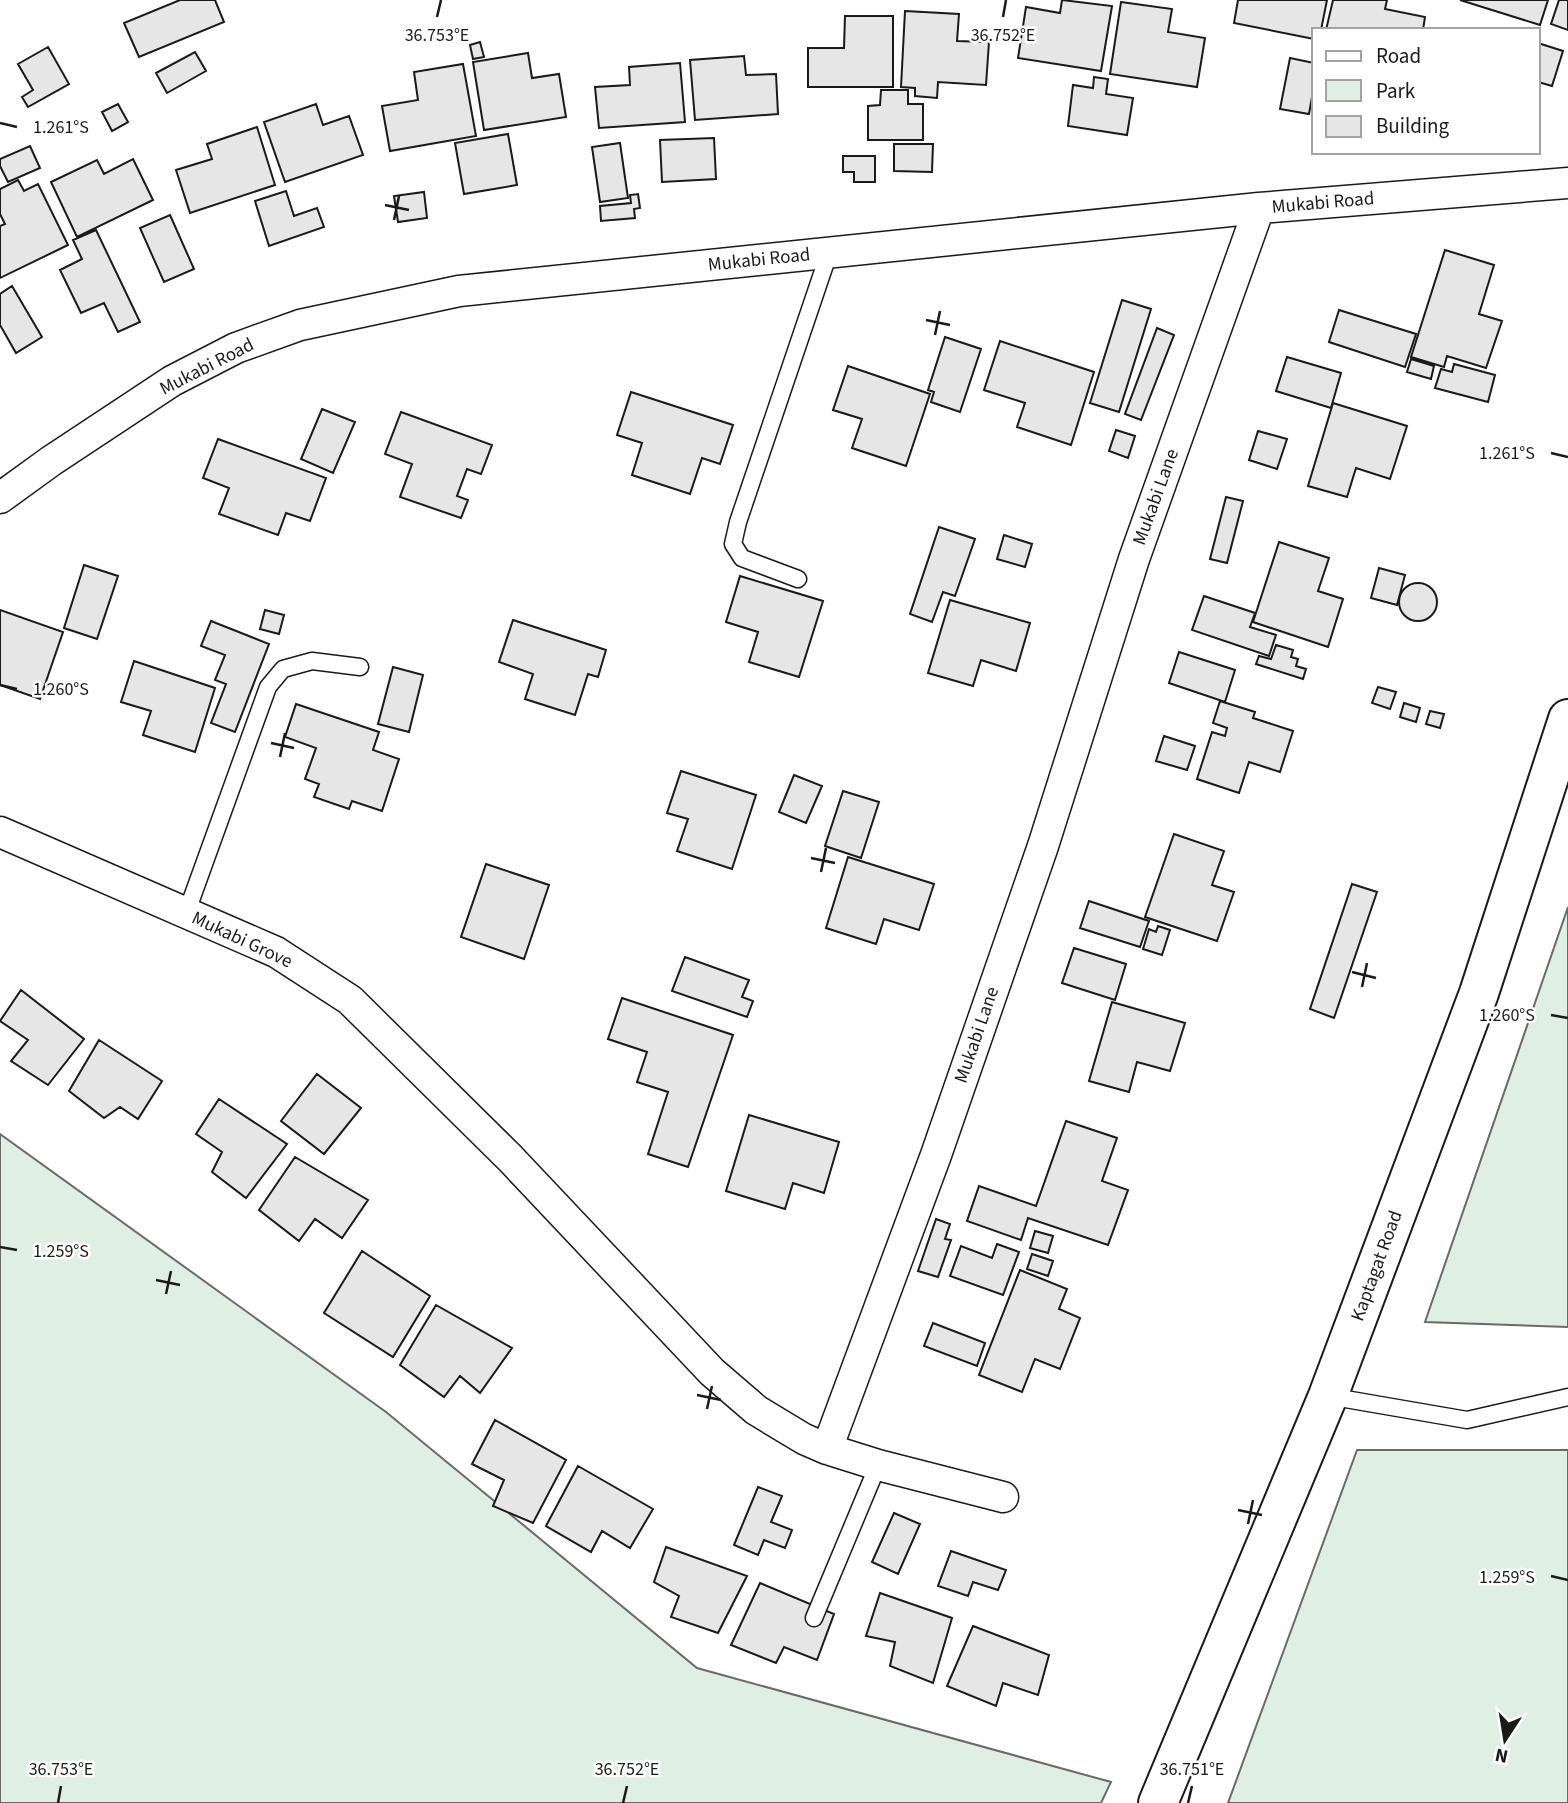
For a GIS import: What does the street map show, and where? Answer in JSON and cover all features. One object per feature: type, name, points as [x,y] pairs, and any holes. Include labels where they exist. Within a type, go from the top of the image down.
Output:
[{"type":"main road","name":"Kaptagat Road","points":[[1158,1803],[1328,1396],[1479,993],[1568,719]]},
{"type":"street","name":"Mukabi Road","points":[[2,492],[172,381],[236,348],[300,325],[459,291],[1259,208],[1568,183]]},
{"type":"street","name":"Mukabi Lane","points":[[827,1449],[936,1155],[1043,846],[1134,559],[1259,208]]},
{"type":"street","name":"Mukabi Grove","points":[[0,832],[276,952],[350,1000],[510,1158],[732,1391],[782,1428],[827,1449]]},
{"type":"street","points":[[827,1449],[1003,1497]]},
{"type":"lane","points":[[798,579],[742,558],[733,544],[738,522],[829,253]]},
{"type":"lane","points":[[186,914],[268,687],[283,669],[312,661],[360,667]]},
{"type":"lane","points":[[1328,1396],[1466,1420],[1568,1397]]},
{"type":"lane","points":[[814,1618],[878,1465]]},
{"type":"green space","points":[[1568,907],[1568,1327],[1425,1322]]},
{"type":"green space","points":[[0,1134],[386,1412],[697,1668],[1111,1782],[1101,1803],[0,1803]]},
{"type":"green space","points":[[1357,1450],[1568,1450],[1568,1803],[1228,1803]]},
{"type":"building","points":[[180,0],[215,0],[224,22],[139,57],[124,23]]},
{"type":"building","points":[[1062,0],[1112,6],[1101,71],[1018,58],[1026,7],[1060,13]]},
{"type":"building","points":[[1238,0],[1327,0],[1321,28],[1312,28],[1312,39],[1234,23]]},
{"type":"building","points":[[1333,0],[1387,0],[1385,9],[1425,17],[1423,28],[1326,28]]},
{"type":"building","points":[[1460,0],[1548,0],[1540,25]]},
{"type":"building","points":[[1559,0],[1568,0],[1568,30],[1551,24]]},
{"type":"building","points":[[1121,2],[1172,9],[1168,32],[1205,38],[1197,87],[1110,74]]},
{"type":"building","points":[[905,11],[959,14],[957,41],[989,42],[986,85],[938,82],[937,98],[915,96],[915,88],[901,87]]},
{"type":"building","points":[[845,16],[893,16],[893,87],[808,87],[808,48],[844,48]]},
{"type":"building","points":[[480,42],[484,57],[473,59],[470,45]]},
{"type":"building","points":[[1540,44],[1563,51],[1552,86],[1540,83]]},
{"type":"building","points":[[48,47],[69,84],[28,107],[22,97],[33,90],[18,64]]},
{"type":"building","points":[[195,52],[206,71],[167,93],[156,73]]},
{"type":"building","points":[[528,53],[532,78],[559,74],[566,117],[484,130],[473,62]]},
{"type":"building","points":[[744,56],[746,75],[776,74],[778,114],[695,120],[690,60]]},
{"type":"building","points":[[1290,58],[1312,63],[1309,114],[1280,109]]},
{"type":"building","points":[[680,63],[685,122],[599,128],[595,87],[630,85],[629,67]]},
{"type":"building","points":[[463,64],[476,136],[390,151],[382,106],[418,100],[414,72]]},
{"type":"building","points":[[1094,77],[1108,79],[1106,94],[1133,98],[1127,135],[1068,126],[1073,85],[1093,88]]},
{"type":"building","points":[[881,90],[908,90],[908,104],[923,104],[923,140],[868,140],[868,106],[880,105]]},
{"type":"building","points":[[118,104],[128,122],[112,131],[102,112]]},
{"type":"building","points":[[316,104],[323,125],[349,116],[363,155],[285,182],[264,122]]},
{"type":"building","points":[[257,127],[275,185],[190,213],[176,170],[212,159],[207,144]]},
{"type":"building","points":[[508,134],[517,185],[464,194],[455,143]]},
{"type":"building","points":[[714,138],[716,179],[662,182],[660,140]]},
{"type":"building","points":[[620,143],[628,198],[600,202],[592,147]]},
{"type":"building","points":[[894,144],[933,144],[932,172],[894,171]]},
{"type":"building","points":[[30,146],[40,168],[8,182],[0,166],[0,159]]},
{"type":"building","points":[[843,156],[875,156],[875,182],[854,182],[854,172],[843,172]]},
{"type":"building","points":[[133,159],[153,200],[77,237],[51,182],[97,160],[104,174]]},
{"type":"building","points":[[18,180],[24,191],[38,184],[68,245],[0,278],[0,226],[5,224],[0,214],[0,189]]},
{"type":"building","points":[[286,191],[294,216],[317,208],[324,227],[269,246],[255,201]]},
{"type":"building","points":[[424,192],[427,218],[398,222],[394,196]]},
{"type":"building","points":[[638,194],[640,208],[634,209],[635,218],[601,221],[600,206],[631,203],[630,195]]},
{"type":"building","points":[[170,215],[194,269],[164,282],[140,228]]},
{"type":"building","points":[[96,230],[140,322],[118,332],[104,303],[81,313],[60,270],[82,259],[73,240]]},
{"type":"building","points":[[1445,250],[1494,265],[1479,314],[1502,321],[1486,368],[1447,356],[1444,367],[1411,357]]},
{"type":"building","points":[[12,286],[42,337],[16,353],[0,325],[0,294]]},
{"type":"building","points":[[1122,300],[1151,309],[1119,412],[1090,403]]},
{"type":"building","points":[[1339,310],[1416,334],[1405,367],[1329,342]]},
{"type":"building","points":[[1157,328],[1174,335],[1141,420],[1125,414]]},
{"type":"building","points":[[945,337],[981,349],[960,412],[931,402],[934,392],[928,390]]},
{"type":"building","points":[[1000,341],[1094,372],[1071,445],[1017,427],[1025,403],[984,390]]},
{"type":"building","points":[[1287,357],[1341,373],[1331,408],[1276,391]]},
{"type":"building","points":[[1411,359],[1434,366],[1431,379],[1407,372]]},
{"type":"building","points":[[1454,364],[1495,375],[1488,402],[1435,388],[1441,369],[1452,372]]},
{"type":"building","points":[[848,366],[930,394],[906,466],[852,448],[862,419],[833,410]]},
{"type":"building","points":[[631,392],[733,425],[720,464],[702,458],[690,494],[632,475],[642,443],[617,435]]},
{"type":"building","points":[[1333,403],[1407,426],[1390,479],[1356,468],[1347,497],[1308,486]]},
{"type":"building","points":[[322,409],[355,422],[333,473],[301,459]]},
{"type":"building","points":[[401,412],[492,445],[481,474],[467,469],[457,496],[468,500],[461,518],[400,497],[412,464],[385,454]]},
{"type":"building","points":[[1116,430],[1135,436],[1128,458],[1109,451]]},
{"type":"building","points":[[1258,431],[1287,439],[1277,469],[1249,460]]},
{"type":"building","points":[[218,439],[326,478],[310,521],[286,513],[278,535],[219,514],[229,488],[203,478]]},
{"type":"building","points":[[1226,497],[1243,501],[1227,563],[1210,559]]},
{"type":"building","points":[[939,527],[975,539],[955,596],[943,592],[932,622],[910,614]]},
{"type":"building","points":[[1004,535],[1032,544],[1025,567],[997,559]]},
{"type":"building","points":[[1279,542],[1329,558],[1318,591],[1343,599],[1328,647],[1253,622]]},
{"type":"building","points":[[84,565],[118,576],[97,639],[64,628]]},
{"type":"building","points":[[1379,568],[1405,575],[1397,605],[1371,598]]},
{"type":"building","points":[[740,576],[823,601],[799,677],[749,662],[758,632],[726,622]]},
{"type":"building","points":[[1418,583],[1431,589],[1437,602],[1431,615],[1418,621],[1405,615],[1399,602],[1405,589]]},
{"type":"building","points":[[1204,596],[1255,613],[1250,627],[1276,635],[1269,656],[1192,630]]},
{"type":"building","points":[[950,600],[1030,623],[1016,671],[981,660],[973,686],[928,673]]},
{"type":"building","points":[[0,610],[63,632],[40,699],[0,685]]},
{"type":"building","points":[[265,610],[284,615],[279,634],[260,629]]},
{"type":"building","points":[[513,620],[606,650],[598,677],[588,674],[575,715],[525,699],[533,674],[499,662]]},
{"type":"building","points":[[211,621],[269,644],[235,732],[211,723],[226,684],[215,680],[225,655],[201,646]]},
{"type":"building","points":[[1276,645],[1293,650],[1291,657],[1298,659],[1296,666],[1306,669],[1303,679],[1256,664],[1259,656],[1271,659]]},
{"type":"building","points":[[1179,652],[1235,670],[1225,702],[1169,683]]},
{"type":"building","points":[[134,661],[215,688],[195,752],[143,735],[151,711],[121,702]]},
{"type":"building","points":[[393,667],[423,675],[409,732],[378,724]]},
{"type":"building","points":[[1378,687],[1396,692],[1390,709],[1372,703]]},
{"type":"building","points":[[1220,701],[1255,712],[1253,718],[1293,731],[1280,772],[1249,762],[1239,793],[1197,779],[1212,732],[1225,736],[1227,728],[1213,723]]},
{"type":"building","points":[[1404,703],[1420,708],[1416,722],[1400,717]]},
{"type":"building","points":[[296,704],[379,732],[373,750],[399,759],[382,811],[352,801],[349,809],[314,797],[319,784],[305,779],[316,748],[285,737]]},
{"type":"building","points":[[1430,711],[1444,714],[1440,728],[1426,724]]},
{"type":"building","points":[[1164,736],[1195,746],[1187,770],[1156,761]]},
{"type":"building","points":[[681,771],[756,795],[732,869],[677,851],[688,819],[667,813]]},
{"type":"building","points":[[794,775],[822,786],[806,823],[779,812]]},
{"type":"building","points":[[843,791],[879,802],[861,858],[825,846]]},
{"type":"building","points":[[1174,834],[1224,851],[1212,885],[1234,892],[1217,941],[1145,917]]},
{"type":"building","points":[[848,857],[934,884],[919,930],[884,919],[876,944],[826,928]]},
{"type":"building","points":[[486,864],[549,885],[524,959],[461,937]]},
{"type":"building","points":[[1352,884],[1377,892],[1334,1018],[1310,1009]]},
{"type":"building","points":[[1089,901],[1149,921],[1140,947],[1080,928]]},
{"type":"building","points":[[1158,926],[1170,930],[1162,955],[1143,949],[1149,929],[1156,932]]},
{"type":"building","points":[[1074,948],[1126,964],[1115,1000],[1062,983]]},
{"type":"building","points":[[685,957],[749,980],[742,997],[753,1001],[747,1017],[672,991]]},
{"type":"building","points":[[21,990],[84,1039],[48,1085],[11,1061],[28,1040],[0,1021]]},
{"type":"building","points":[[622,998],[733,1035],[688,1167],[648,1154],[668,1092],[637,1082],[647,1052],[608,1039]]},
{"type":"building","points":[[1112,1002],[1185,1023],[1170,1071],[1137,1062],[1129,1092],[1089,1081]]},
{"type":"building","points":[[99,1040],[162,1081],[138,1119],[120,1107],[104,1118],[69,1091]]},
{"type":"building","points":[[317,1074],[361,1108],[324,1154],[281,1121]]},
{"type":"building","points":[[219,1099],[287,1144],[246,1198],[212,1172],[222,1152],[196,1134]]},
{"type":"building","points":[[749,1115],[839,1142],[824,1193],[793,1183],[785,1209],[726,1191]]},
{"type":"building","points":[[1066,1121],[1117,1138],[1102,1181],[1128,1190],[1108,1245],[1028,1218],[1021,1240],[967,1221],[979,1186],[1036,1206]]},
{"type":"building","points":[[295,1157],[368,1200],[342,1238],[315,1219],[299,1241],[259,1210]]},
{"type":"building","points":[[936,1219],[950,1224],[945,1239],[951,1240],[938,1277],[918,1271]]},
{"type":"building","points":[[1035,1231],[1053,1236],[1048,1253],[1030,1248]]},
{"type":"building","points":[[997,1244],[1019,1252],[1003,1295],[950,1276],[961,1246],[992,1258]]},
{"type":"building","points":[[362,1251],[430,1296],[393,1357],[324,1313]]},
{"type":"building","points":[[1032,1254],[1053,1261],[1048,1276],[1027,1269]]},
{"type":"building","points":[[1020,1270],[1067,1289],[1059,1309],[1080,1318],[1060,1369],[1035,1359],[1022,1392],[979,1375]]},
{"type":"building","points":[[436,1305],[512,1348],[480,1393],[460,1376],[444,1397],[400,1365]]},
{"type":"building","points":[[933,1323],[985,1343],[977,1366],[924,1346]]},
{"type":"building","points":[[495,1420],[566,1460],[533,1523],[493,1506],[504,1480],[472,1464]]},
{"type":"building","points":[[578,1466],[653,1509],[630,1548],[602,1531],[591,1552],[546,1526]]},
{"type":"building","points":[[758,1487],[782,1496],[771,1522],[792,1530],[785,1548],[764,1540],[758,1555],[734,1545]]},
{"type":"building","points":[[894,1513],[920,1524],[898,1574],[872,1562]]},
{"type":"building","points":[[666,1547],[747,1576],[718,1633],[671,1617],[679,1596],[654,1582]]},
{"type":"building","points":[[951,1551],[1006,1570],[998,1590],[973,1582],[968,1596],[938,1586]]},
{"type":"building","points":[[760,1583],[834,1614],[817,1660],[784,1647],[776,1663],[731,1645]]},
{"type":"building","points":[[880,1593],[952,1618],[933,1683],[890,1666],[895,1642],[866,1636]]},
{"type":"building","points":[[973,1626],[1049,1655],[1038,1695],[1003,1683],[996,1706],[947,1686]]}]
